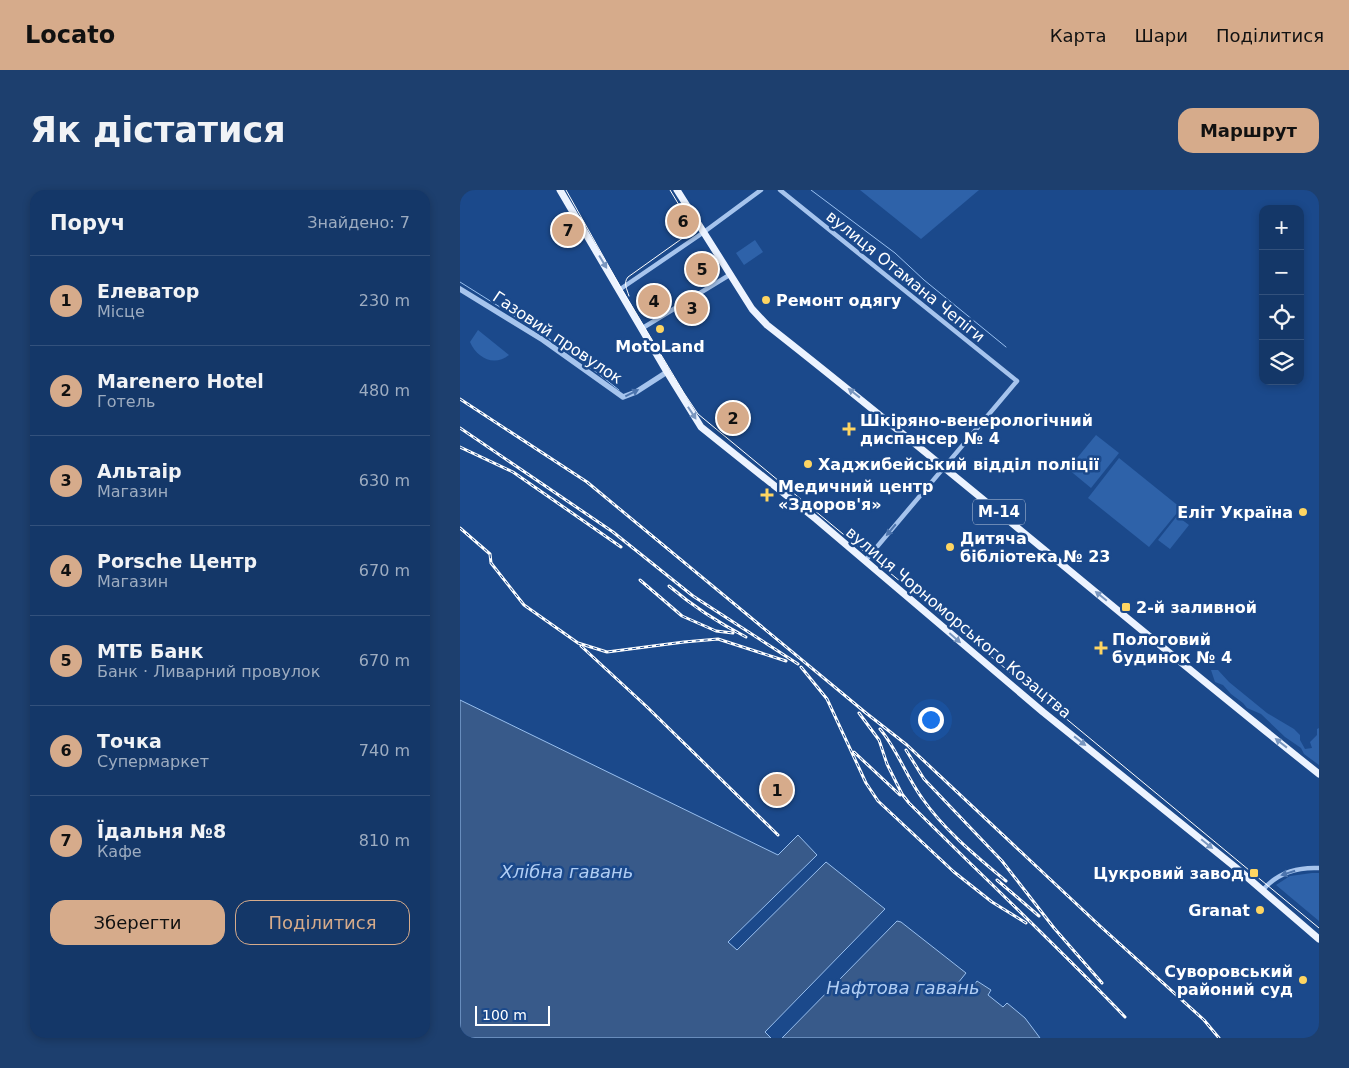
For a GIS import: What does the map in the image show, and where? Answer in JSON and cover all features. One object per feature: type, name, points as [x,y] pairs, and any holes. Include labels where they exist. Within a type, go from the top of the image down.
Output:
[{"type":"main road","name":"вулиця Чорноморського Козацтва","points":[[560,190],[701,426],[865,560],[1043,712],[1263,890],[1319,939]]},
{"type":"main road","name":"М-14","points":[[677,190],[752,309],[766,325],[945,467],[1319,774]]},
{"type":"street","points":[[619,290],[704,232],[761,190]]},
{"type":"street","name":"вулиця Отамана Чепіги","points":[[780,190],[1018,380],[945,467]]},
{"type":"street","points":[[641,328],[731,274]]},
{"type":"street","name":"Газовий провулок","points":[[460,289],[542,340],[623,398],[667,372]]},
{"type":"street","points":[[865,560],[945,467]]},
{"type":"street","points":[[1263,890],[1272,880],[1286,873],[1301,869],[1319,868]]},
{"type":"shaded area","points":[[860,190],[979,190],[921,239]]},
{"type":"shaded area","points":[[755,240],[763,252],[744,265],[736,253]]},
{"type":"shaded area","points":[[478,330],[509,355],[498,360],[486,359],[481,356],[470,342]]},
{"type":"shaded area","points":[[1096,435],[1119,453],[1091,488],[1068,469]]},
{"type":"shaded area","points":[[1119,458],[1181,508],[1149,547],[1088,498]]},
{"type":"shaded area","points":[[1177,516],[1189,525],[1170,549],[1158,540]]},
{"type":"shaded area","points":[[1211,670],[1218,670],[1229,682],[1267,713],[1294,729],[1300,735],[1300,740],[1305,749],[1312,748],[1310,742],[1317,735],[1317,729],[1319,728],[1319,765],[1304,754],[1301,748],[1285,737],[1261,714],[1247,708],[1223,685],[1215,682]]},
{"type":"shaded area","points":[[1319,873],[1319,921],[1276,885],[1290,876]]},
{"type":"water","name":"Хлібна гавань","points":[[460,700],[778,855],[798,835],[817,855],[728,942],[737,950],[826,862],[885,909],[765,1032],[771,1038],[460,1038]]},
{"type":"water","name":"Нафтова гавань","points":[[897,921],[901,922],[966,973],[958,983],[969,992],[977,981],[991,990],[988,995],[1003,1007],[1007,1003],[1025,1018],[1040,1038],[782,1038]]},
{"type":"waterway","points":[[811,190],[895,253],[924,280],[1006,347]]},
{"type":"waterway","points":[[460,282],[561,347],[619,390]]},
{"type":"tram line","points":[[566,190],[621,288],[698,414],[1319,928]]},
{"type":"tram line","points":[[629,296],[626,288],[628,277],[694,230],[670,190]]},
{"type":"railway","points":[[460,399],[587,482],[907,745],[1100,926],[1204,1020],[1219,1038]]},
{"type":"railway","points":[[460,428],[613,532],[693,596],[798,664]]},
{"type":"railway","points":[[460,447],[513,472],[621,547]]},
{"type":"railway","points":[[460,528],[490,554],[491,563],[524,605],[578,643],[607,652],[718,639],[786,661]]},
{"type":"railway","points":[[640,580],[682,616],[716,631],[733,633]]},
{"type":"railway","points":[[669,586],[706,614],[746,637]]},
{"type":"railway","points":[[581,646],[646,706],[778,835]]},
{"type":"railway","points":[[801,667],[827,699],[866,783],[878,801],[954,872],[992,902],[1026,923]]},
{"type":"railway","points":[[859,713],[879,740],[887,764],[902,794],[909,803],[1125,1017]]},
{"type":"railway","points":[[880,729],[916,790],[940,821],[1006,881]]},
{"type":"railway","points":[[906,750],[924,779],[1002,861],[1054,928],[1102,983]]},
{"type":"railway","points":[[854,752],[900,795]]},
{"type":"railway","points":[[997,880],[1039,916]]},
{"type":"place","name":"Точка","points":[[683,221]]},
{"type":"place","name":"Їдальня №8","points":[[568,230]]},
{"type":"place","name":"МТБ Банк","points":[[702,269]]},
{"type":"place","name":"Ремонт одягу","points":[[766,300]]},
{"type":"place","name":"Porsche Центр","points":[[654,301]]},
{"type":"place","name":"Альтаір","points":[[692,308]]},
{"type":"place","name":"MotoLand","points":[[660,329]]},
{"type":"place","name":"Marenero Hotel","points":[[733,418]]},
{"type":"place","name":"Шкіряно-венерологічний диспансер № 4","points":[[849,429]]},
{"type":"place","name":"Хаджибейський відділ поліції","points":[[808,464]]},
{"type":"place","name":"Медичний центр «Здоров'я»","points":[[767,495]]},
{"type":"place","name":"Еліт Україна","points":[[1303,512]]},
{"type":"place","name":"Дитяча бібліотека № 23","points":[[950,547]]},
{"type":"place","name":"2-й заливной","points":[[1126,607]]},
{"type":"place","name":"Пологовий будинок № 4","points":[[1101,648]]},
{"type":"place","name":"Елеватор","points":[[777,790]]},
{"type":"place","name":"Цукровий завод","points":[[1254,873]]},
{"type":"place","name":"Granat","points":[[1260,910]]},
{"type":"place","name":"Суворовський районий суд","points":[[1303,980]]}]
